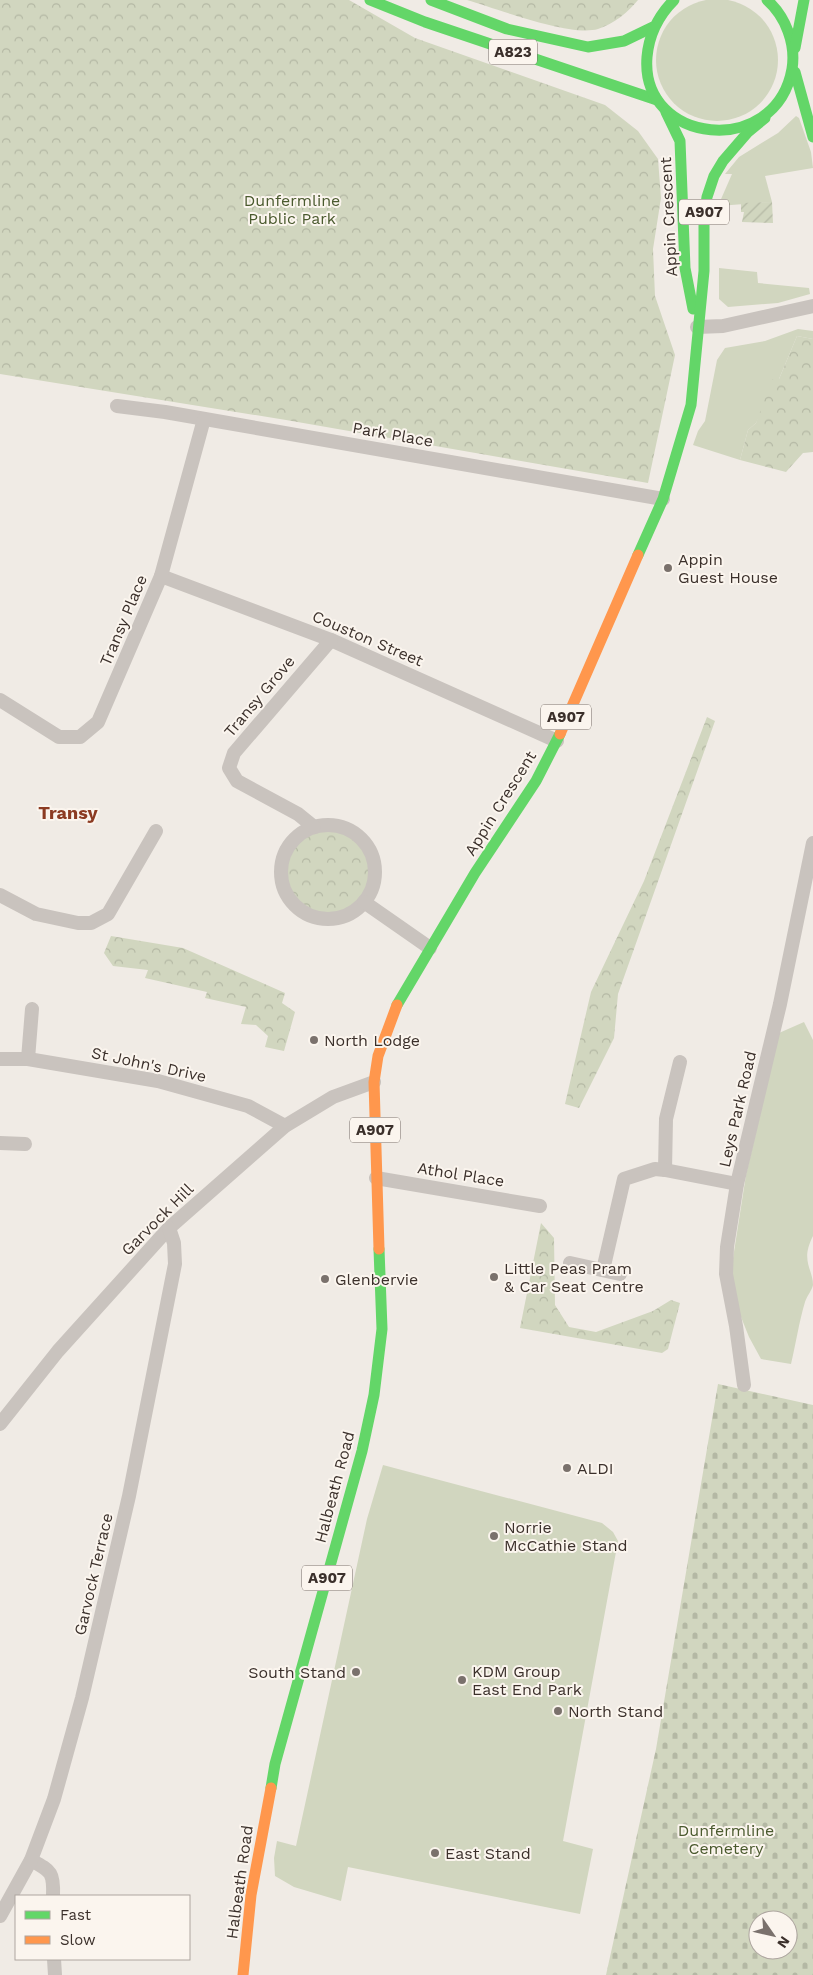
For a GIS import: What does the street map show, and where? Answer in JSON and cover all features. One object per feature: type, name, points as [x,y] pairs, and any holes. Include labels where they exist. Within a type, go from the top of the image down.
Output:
[{"type":"main road","name":"A823","points":[[370,0],[425,22],[661,104]]},
{"type":"main road","name":"A823","points":[[431,0],[507,29],[588,47],[624,41],[653,27]]},
{"type":"main road","name":"A907","points":[[674,0],[666,5],[653,27],[646,56],[647,79],[661,104],[685,124],[712,133],[738,130],[766,118],[781,102],[795,72],[795,49],[804,0]]},
{"type":"main road","name":"A907","points":[[767,0],[782,16],[795,49]]},
{"type":"main road","points":[[795,72],[813,137]]},
{"type":"main road","name":"Appin Crescent","points":[[661,104],[680,141],[683,178],[685,268],[697,327]]},
{"type":"main road","name":"Appin Crescent","points":[[376,1178],[374,1082],[378,1056],[398,1002],[476,873],[536,781],[557,741],[581,681],[663,499],[691,405],[697,347],[697,327],[704,271],[704,218],[707,197],[714,176],[723,161],[748,132],[766,118]]},
{"type":"main road","name":"Halbeath Road","points":[[243,1975],[252,1895],[275,1764],[362,1451],[374,1395],[382,1329],[376,1178]]},
{"type":"street","points":[[697,327],[723,326],[813,306]]},
{"type":"street","name":"Park Place","points":[[117,406],[204,419],[663,499]]},
{"type":"street","name":"Transy Place","points":[[0,700],[59,737],[80,737],[98,722],[161,576],[204,419]]},
{"type":"street","name":"Couston Street","points":[[161,576],[331,640],[557,741]]},
{"type":"street","name":"Transy Grove","points":[[314,826],[298,814],[236,781],[229,768],[234,753],[331,640]]},
{"type":"street","points":[[329,825],[344,828],[357,834],[367,846],[373,860],[375,874],[372,889],[364,902],[345,916],[337,918],[321,919],[306,914],[284,891],[280,876],[282,860],[288,845],[300,834],[314,826],[329,825]]},
{"type":"street","points":[[0,895],[36,914],[78,923],[91,923],[108,914],[156,831]]},
{"type":"street","name":"Leys Park Road","points":[[744,1385],[736,1326],[726,1274],[727,1247],[737,1184],[780,1004],[813,843]]},
{"type":"street","points":[[364,902],[430,948]]},
{"type":"street","points":[[28,1059],[32,1009]]},
{"type":"street","name":"St John's Drive","points":[[0,1059],[28,1059],[125,1074],[208,1094],[248,1106],[285,1126]]},
{"type":"street","points":[[664,1170],[666,1119],[680,1062]]},
{"type":"street","name":"Garvock Hill","points":[[0,1424],[58,1351],[169,1228],[285,1126],[333,1097],[374,1082]]},
{"type":"street","points":[[0,1143],[25,1144]]},
{"type":"street","points":[[603,1270],[624,1179],[655,1170],[664,1170],[737,1184]]},
{"type":"street","name":"Athol Place","points":[[376,1178],[540,1206]]},
{"type":"street","name":"Garvock Terrace","points":[[0,1916],[30,1860],[54,1799],[82,1698],[129,1496],[176,1264],[174,1243],[169,1228]]},
{"type":"street","points":[[570,1263],[620,1274]]},
{"type":"street","points":[[30,1860],[47,1869],[52,1874],[53,1895]]},
{"type":"street","points":[[54,1960],[55,1975]]},
{"type":"green space","points":[[717,-1],[729,0],[740,4],[751,9],[760,17],[768,26],[773,37],[777,48],[777,72],[773,83],[768,94],[760,103],[751,111],[740,116],[729,120],[717,121],[705,120],[694,116],[683,111],[674,103],[666,94],[661,83],[657,72],[656,60],[657,48],[661,37],[666,26],[674,17],[683,9],[694,4],[705,0]]},
{"type":"green space","name":"Dunfermline Public Park","points":[[0,0],[349,0],[415,38],[605,105],[638,131],[658,159],[661,198],[653,249],[655,296],[675,355],[648,483],[286,420],[0,374]]},
{"type":"green space","points":[[467,0],[638,0],[610,24],[598,29],[586,30],[552,26]]},
{"type":"green space","points":[[796,116],[799,118],[811,152],[813,168],[765,176],[772,202],[718,206],[732,174],[725,174],[739,157],[778,133]]},
{"type":"green space","points":[[772,202],[773,223],[742,222],[744,212],[741,212],[741,203]]},
{"type":"green space","points":[[719,268],[757,272],[758,283],[809,288],[810,294],[778,303],[728,307],[719,299]]},
{"type":"green space","points":[[798,329],[813,331],[813,339],[797,336],[779,379],[756,423],[748,430],[740,460],[693,445],[698,431],[705,421],[717,360],[725,348],[765,341]]},
{"type":"green space","points":[[797,336],[813,339],[813,452],[803,453],[786,472],[740,460],[748,430],[756,423],[772,379],[779,379]]},
{"type":"green space","points":[[707,717],[715,721],[618,994],[614,1038],[579,1108],[565,1104],[591,992],[644,881]]},
{"type":"green space","points":[[328,831],[344,835],[357,843],[365,856],[369,872],[365,888],[357,901],[344,909],[328,913],[312,909],[299,901],[291,888],[287,872],[291,856],[299,843],[312,835]]},
{"type":"green space","points":[[111,936],[183,948],[285,993],[282,1003],[295,1012],[284,1051],[265,1047],[268,1036],[256,1025],[241,1024],[246,1007],[205,998],[207,992],[145,978],[148,970],[113,966],[104,953]]},
{"type":"green space","points":[[804,1022],[813,1040],[813,1236],[807,1258],[813,1285],[803,1310],[791,1364],[761,1359],[749,1337],[739,1312],[731,1271],[746,1175],[779,1033]]},
{"type":"green space","points":[[541,1223],[554,1238],[555,1305],[569,1327],[596,1332],[653,1311],[671,1300],[680,1303],[668,1349],[662,1353],[520,1328]]},
{"type":"green space","name":"Dunfermline Cemetery","points":[[718,1384],[813,1405],[813,1975],[606,1975],[656,1749]]},
{"type":"green space","name":"KDM Group East End Park","points":[[383,1465],[602,1523],[613,1532],[618,1541],[563,1841],[593,1849],[580,1914],[348,1867],[341,1901],[294,1887],[275,1876],[274,1858],[277,1841],[296,1846],[367,1519]]},
{"type":"traffic: fast","points":[[370,0],[425,22],[657,100]]},
{"type":"traffic: fast","points":[[431,0],[507,29],[588,47],[624,41],[653,27]]},
{"type":"traffic: fast","points":[[674,0],[663,12],[652,33],[647,57],[651,86],[664,109],[686,123],[711,130],[737,128],[762,117],[781,98],[792,69],[791,41],[779,14],[767,0]]},
{"type":"traffic: fast","points":[[795,48],[804,0]]},
{"type":"traffic: fast","points":[[795,72],[813,137]]},
{"type":"traffic: fast","points":[[666,112],[680,141],[685,268],[693,309]]},
{"type":"traffic: fast","points":[[638,555],[663,499],[691,405],[704,271],[704,218],[707,197],[714,176],[723,161],[748,132],[765,118]]},
{"type":"traffic: fast","points":[[397,1005],[475,873],[536,781],[560,734]]},
{"type":"traffic: fast","points":[[271,1788],[275,1764],[362,1451],[374,1395],[382,1329],[379,1249]]},
{"type":"traffic: slow","points":[[560,734],[638,555]]},
{"type":"traffic: slow","points":[[379,1249],[374,1082],[378,1056],[397,1005]]},
{"type":"traffic: slow","points":[[243,1975],[251,1895],[271,1788]]},
{"type":"place","name":"Appin Guest House","points":[[668,568]]},
{"type":"place","name":"North Lodge","points":[[314,1040]]},
{"type":"place","name":"Little Peas Pram & Car Seat Centre","points":[[494,1277]]},
{"type":"place","name":"Glenbervie","points":[[325,1279]]},
{"type":"place","name":"ALDI","points":[[567,1468]]},
{"type":"place","name":"Norrie McCathie Stand","points":[[494,1536]]},
{"type":"place","name":"South Stand","points":[[356,1672]]},
{"type":"place","name":"KDM Group East End Park","points":[[462,1680]]},
{"type":"place","name":"North Stand","points":[[558,1711]]},
{"type":"place","name":"East Stand","points":[[435,1853]]},
{"type":"district","name":"Transy","points":[[68,813]]}]
